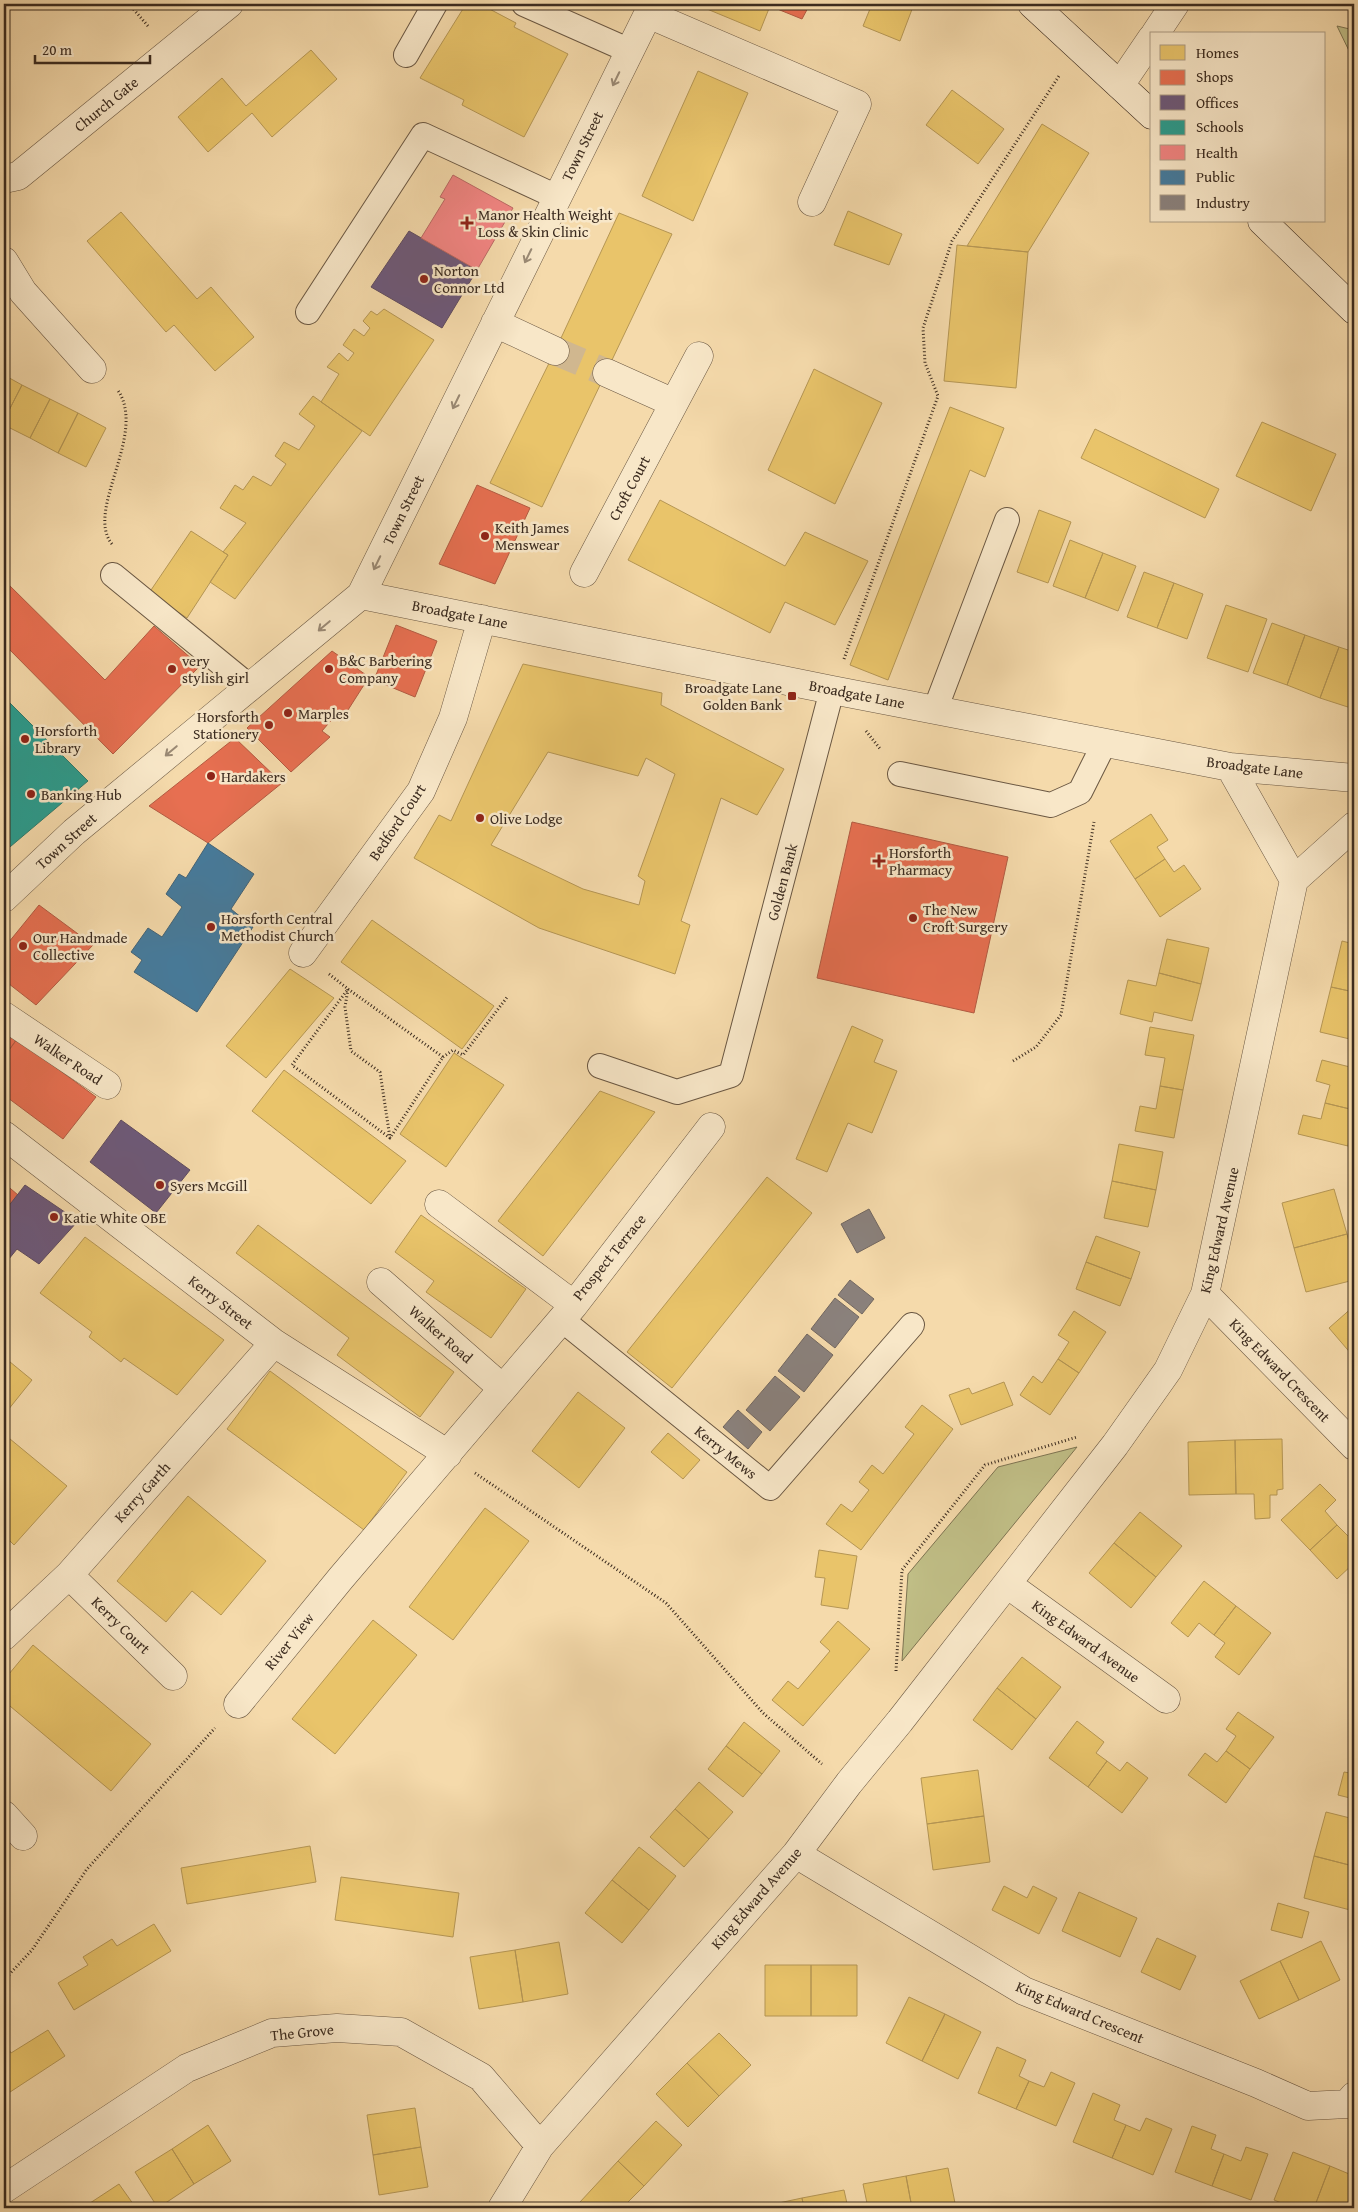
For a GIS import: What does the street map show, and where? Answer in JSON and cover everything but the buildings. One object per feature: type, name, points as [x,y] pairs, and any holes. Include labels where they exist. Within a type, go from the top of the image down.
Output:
[{"type":"street","name":"Church Gate","points":[[4,179],[18,176],[229,4]]},
{"type":"street","points":[[1032,4],[1078,48],[1135,71],[1150,110]]},
{"type":"street","points":[[1156,32],[1175,4]]},
{"type":"street","name":"Town Street","points":[[4,898],[74,832],[361,594],[650,9]]},
{"type":"street","points":[[650,9],[857,104],[812,202]]},
{"type":"street","points":[[1135,71],[1150,42]]},
{"type":"street","points":[[1263,222],[1354,310]]},
{"type":"street","points":[[4,261],[23,292],[92,369]]},
{"type":"street","points":[[495,323],[555,351]]},
{"type":"street","name":"Croft Court","points":[[584,574],[699,356]]},
{"type":"street","points":[[607,373],[674,403]]},
{"type":"street","name":"Broadgate Lane","points":[[361,594],[832,690],[1230,767],[1354,778]]},
{"type":"street","name":"Bedford Court","points":[[304,954],[421,791],[453,718],[482,619]]},
{"type":"street","points":[[1230,767],[1294,880],[1353,830]]},
{"type":"street","name":"King Edward Avenue","points":[[502,2208],[540,2146],[796,1854],[849,1783],[900,1721],[1115,1445],[1168,1370],[1206,1294],[1294,880]]},
{"type":"street","name":"Walker Road","points":[[4,1016],[107,1085]]},
{"type":"street","name":"Prospect Terrace","points":[[439,1204],[567,1312],[711,1127]]},
{"type":"street","name":"Kerry Street","points":[[4,1135],[274,1343],[448,1454]]},
{"type":"street","name":"Walker Road","points":[[381,1282],[501,1387]]},
{"type":"street","name":"King Edward Crescent","points":[[1206,1294],[1354,1446]]},
{"type":"street","points":[[448,1454],[501,1387],[567,1312]]},
{"type":"street","name":"Kerry Garth","points":[[4,1636],[69,1575],[274,1343]]},
{"type":"street","name":"River View","points":[[238,1704],[340,1578],[448,1454]]},
{"type":"street","name":"Kerry Court","points":[[69,1575],[173,1676]]},
{"type":"street","name":"King Edward Avenue","points":[[1007,1584],[1166,1699]]},
{"type":"street","points":[[4,1816],[23,1836]]},
{"type":"street","name":"King Edward Crescent","points":[[796,1854],[1024,1991],[1246,2079],[1308,2106],[1347,2104],[1354,2096]]},
{"type":"street","name":"The Grove","points":[[4,2189],[186,2068],[272,2033],[338,2028],[401,2032],[481,2077],[540,2146]]},
{"type":"lane","points":[[406,55],[435,4]]},
{"type":"lane","points":[[524,4],[630,51]]},
{"type":"lane","points":[[308,312],[423,135],[557,197]]},
{"type":"lane","points":[[935,710],[1007,520]]},
{"type":"lane","points":[[113,575],[250,687]]},
{"type":"lane","name":"Golden Bank","points":[[600,1066],[676,1092],[731,1075],[832,690]]},
{"type":"lane","points":[[900,774],[1051,805],[1080,792],[1105,742]]},
{"type":"lane","name":"Kerry Mews","points":[[567,1312],[770,1488],[912,1325]]},
{"type":"path","points":[[832,690],[938,396],[925,363],[923,328],[952,241],[1078,48]]},
{"type":"path","points":[[92,369],[111,381],[121,395],[126,420],[123,450],[112,483],[106,516],[105,536],[116,550]]},
{"type":"path","points":[[1013,1061],[1036,1048],[1060,1015],[1095,824],[1080,792]]},
{"type":"path","points":[[304,954],[348,989],[443,1057]]},
{"type":"path","points":[[348,989],[345,1007],[351,1051],[380,1072],[390,1138]]},
{"type":"path","points":[[348,989],[292,1065],[390,1138]]},
{"type":"path","points":[[390,1138],[443,1057],[452,1050],[463,1054],[508,996]]},
{"type":"path","points":[[900,1721],[896,1669],[902,1570],[985,1465],[1080,1436],[1115,1445]]},
{"type":"path","points":[[448,1454],[666,1603],[763,1713],[816,1760]]},
{"type":"path","points":[[4,1980],[32,1950],[87,1869],[238,1704]]},
{"type":"shaded area","points":[[1337,26],[1354,30],[1354,61]]},
{"type":"shaded area","points":[[1077,1447],[902,1661],[908,1574],[998,1467]]},
{"type":"tunnel","points":[[555,351],[607,373]]},
{"type":"place","name":"Manor Health Weight Loss & Skin Clinic","points":[[467,223]]},
{"type":"place","name":"Norton Connor Ltd","points":[[424,279]]},
{"type":"place","name":"Keith James Menswear","points":[[485,536]]},
{"type":"place","name":"very stylish girl","points":[[172,669]]},
{"type":"place","name":"B&C Barbering Company","points":[[329,669]]},
{"type":"place","name":"Broadgate Lane Golden Bank","points":[[792,696]]},
{"type":"place","name":"Marples","points":[[288,713]]},
{"type":"place","name":"Horsforth Stationery","points":[[269,725]]},
{"type":"place","name":"Horsforth Library","points":[[25,739]]},
{"type":"place","name":"Hardakers","points":[[211,776]]},
{"type":"place","name":"Banking Hub","points":[[31,794]]},
{"type":"place","name":"Olive Lodge","points":[[480,818]]},
{"type":"place","name":"Horsforth Pharmacy","points":[[879,861]]},
{"type":"place","name":"The New Croft Surgery","points":[[913,918]]},
{"type":"place","name":"Horsforth Central Methodist Church","points":[[211,927]]},
{"type":"place","name":"Our Handmade Collective","points":[[23,946]]},
{"type":"place","name":"Syers McGill","points":[[160,1185]]},
{"type":"place","name":"Katie White OBE","points":[[54,1217]]}]
